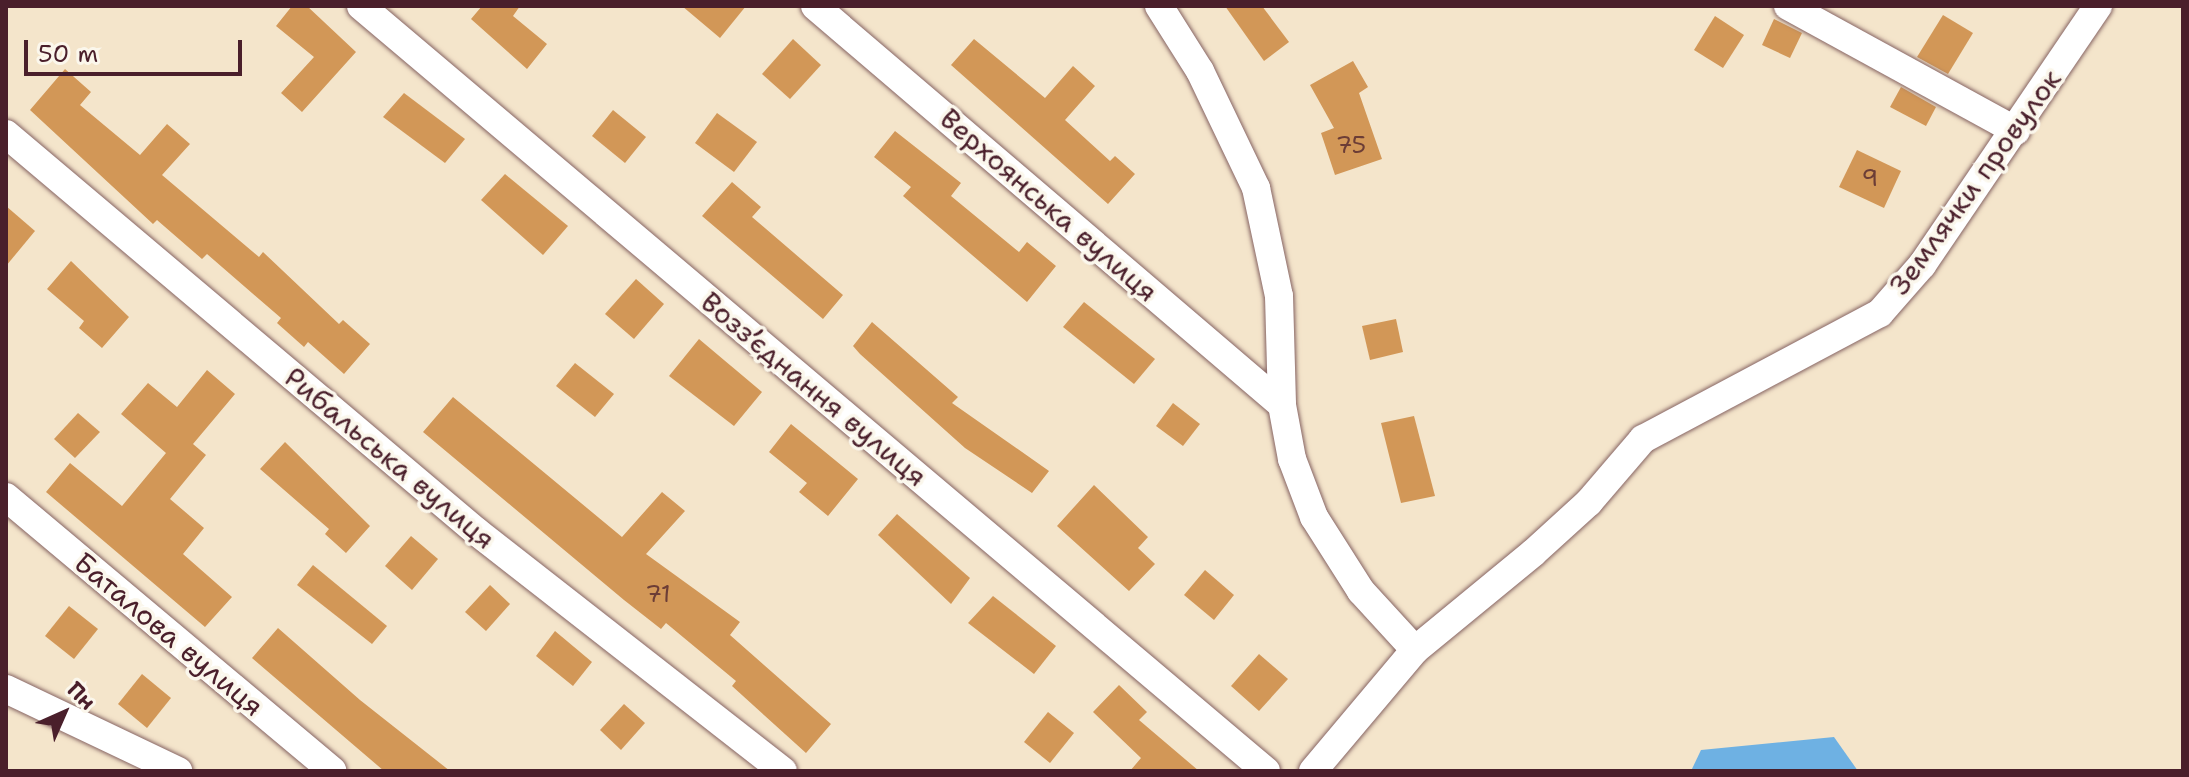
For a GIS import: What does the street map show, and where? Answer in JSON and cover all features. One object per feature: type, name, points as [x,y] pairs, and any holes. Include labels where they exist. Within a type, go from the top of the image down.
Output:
[{"type":"street","name":"Возз’єднання вулиця","points":[[361,6],[1266,771]]},
{"type":"street","name":"Верхоянська вулиця","points":[[815,6],[1282,405]]},
{"type":"street","points":[[1159,6],[1200,71],[1256,188],[1279,296],[1282,405],[1292,459],[1314,517],[1361,591],[1415,650]]},
{"type":"street","points":[[1788,6],[2016,131]]},
{"type":"street","name":"Землячки провулок","points":[[1313,771],[1415,650],[1556,533],[1643,439],[1880,313],[1922,265],[2016,131],[2098,6]]},
{"type":"street","name":"Рибальська вулиця","points":[[6,134],[477,532],[783,771]]},
{"type":"street","name":"Баталова вулиця","points":[[6,497],[332,771]]},
{"type":"street","points":[[6,689],[178,771]]},
{"type":"water","points":[[1834,737],[1858,771],[1691,771],[1701,750]]},
{"type":"building","points":[[292,6],[307,6],[356,52],[302,112],[281,93],[314,57],[276,26]]},
{"type":"building","points":[[482,6],[520,6],[513,16],[547,44],[527,69],[471,19]]},
{"type":"building","points":[[682,6],[746,6],[720,38]]},
{"type":"building","points":[[1225,6],[1262,6],[1289,42],[1264,61]]},
{"type":"building","points":[[1943,15],[1973,33],[1948,74],[1917,57]]},
{"type":"building","points":[[1715,16],[1744,35],[1723,68],[1694,50]]},
{"type":"building","points":[[1774,19],[1802,33],[1790,58],[1762,45]]},
{"type":"building","points":[[793,39],[821,65],[790,99],[762,74]]},
{"type":"building","points":[[974,39],[1045,98],[1073,66],[1095,86],[1065,120],[1110,161],[1115,156],[1135,174],[1108,204],[951,65]]},
{"type":"building","points":[[1353,61],[1368,87],[1359,93],[1382,159],[1335,175],[1321,133],[1334,128],[1310,85]]},
{"type":"building","points":[[65,69],[91,92],[80,105],[140,155],[167,124],[190,144],[162,175],[259,257],[263,252],[339,324],[343,320],[370,344],[344,374],[308,342],[304,347],[277,323],[281,318],[207,254],[202,259],[157,220],[153,224],[30,110]]},
{"type":"building","points":[[1901,87],[1936,107],[1926,126],[1890,107]]},
{"type":"building","points":[[404,93],[465,139],[445,163],[383,117]]},
{"type":"building","points":[[613,110],[646,137],[625,163],[592,136]]},
{"type":"building","points":[[717,113],[757,142],[734,172],[695,143]]},
{"type":"building","points":[[895,131],[961,183],[951,196],[1019,252],[1027,242],[1056,266],[1027,302],[903,196],[911,187],[874,157]]},
{"type":"building","points":[[1857,150],[1901,171],[1884,208],[1839,187]]},
{"type":"building","points":[[505,174],[568,226],[543,255],[481,200]]},
{"type":"building","points":[[732,182],[761,207],[752,217],[843,295],[823,319],[702,216]]},
{"type":"building","points":[[6,206],[35,231],[6,266]]},
{"type":"building","points":[[71,261],[129,317],[102,348],[79,328],[84,321],[47,289]]},
{"type":"building","points":[[636,279],[664,304],[634,339],[605,314]]},
{"type":"building","points":[[1084,302],[1155,359],[1134,384],[1063,327]]},
{"type":"building","points":[[1396,319],[1403,352],[1370,360],[1362,326]]},
{"type":"building","points":[[872,322],[958,397],[952,403],[1049,471],[1032,493],[965,448],[860,354],[853,346]]},
{"type":"building","points":[[699,339],[762,392],[734,426],[669,376]]},
{"type":"building","points":[[575,363],[614,394],[595,417],[556,386]]},
{"type":"building","points":[[207,370],[235,394],[193,444],[206,455],[170,499],[204,528],[183,554],[232,597],[205,627],[46,492],[70,463],[122,506],[166,453],[121,414],[148,383],[177,407]]},
{"type":"building","points":[[453,397],[622,537],[662,492],[685,511],[646,554],[740,622],[730,635],[831,724],[806,753],[732,686],[736,681],[666,623],[661,629],[624,600],[423,432]]},
{"type":"building","points":[[1173,403],[1200,424],[1183,446],[1156,426]]},
{"type":"building","points":[[78,413],[100,432],[75,458],[54,439]]},
{"type":"building","points":[[1414,416],[1435,496],[1401,503],[1381,423]]},
{"type":"building","points":[[791,424],[858,479],[828,516],[799,492],[807,483],[769,452]]},
{"type":"building","points":[[285,442],[370,526],[346,553],[325,534],[329,529],[260,469]]},
{"type":"building","points":[[1094,485],[1148,537],[1138,548],[1155,564],[1129,591],[1057,526]]},
{"type":"building","points":[[897,514],[970,578],[951,604],[878,535]]},
{"type":"building","points":[[411,536],[438,559],[412,590],[385,566]]},
{"type":"building","points":[[313,565],[387,626],[372,644],[297,585]]},
{"type":"building","points":[[1205,570],[1234,595],[1214,620],[1184,595]]},
{"type":"building","points":[[490,585],[510,604],[486,631],[465,612]]},
{"type":"building","points":[[993,596],[1056,646],[1034,674],[968,623]]},
{"type":"building","points":[[69,606],[98,629],[74,659],[45,636]]},
{"type":"building","points":[[278,628],[360,700],[450,771],[384,771],[252,658]]},
{"type":"building","points":[[555,631],[592,662],[573,686],[536,656]]},
{"type":"building","points":[[1259,654],[1288,679],[1259,711],[1231,686]]},
{"type":"building","points":[[142,674],[171,698],[147,728],[118,704]]},
{"type":"building","points":[[1119,685],[1147,712],[1139,720],[1199,771],[1130,771],[1141,758],[1093,712]]},
{"type":"building","points":[[624,704],[645,723],[621,750],[600,730]]},
{"type":"building","points":[[1048,712],[1074,733],[1050,763],[1024,742]]}]
